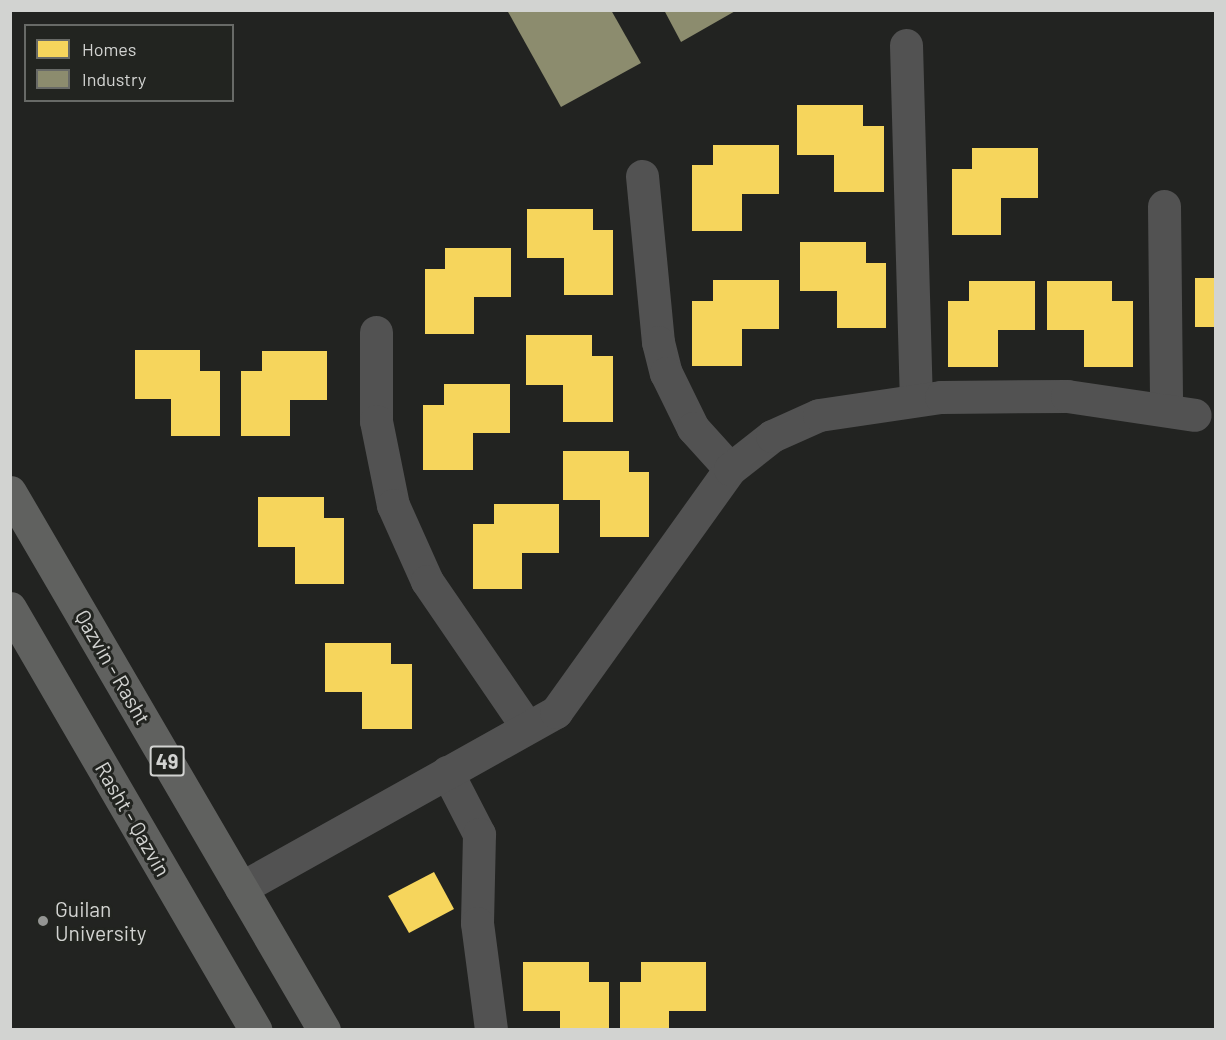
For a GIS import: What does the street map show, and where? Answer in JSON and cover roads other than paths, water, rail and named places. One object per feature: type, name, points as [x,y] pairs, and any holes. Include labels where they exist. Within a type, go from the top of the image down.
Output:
[{"type":"highway","name":"Qazvin - Rasht","points":[[10,492],[324,1029]]},
{"type":"highway","name":"Rasht - Qazvin","points":[[10,608],[256,1029]]},
{"type":"street","points":[[906,45],[916,400]]},
{"type":"street","points":[[642,176],[658,342],[666,373],[693,428],[730,469]]},
{"type":"street","points":[[241,888],[556,712],[730,469],[772,436],[819,415],[916,400],[1002,394],[1067,396],[1180,412],[1164,206]]},
{"type":"street","points":[[376,332],[376,421],[393,505],[427,581],[527,728]]},
{"type":"street","points":[[447,772],[479,834],[477,923],[491,1029]]},
{"type":"place","name":"Guilan University","points":[[43,921]]}]
